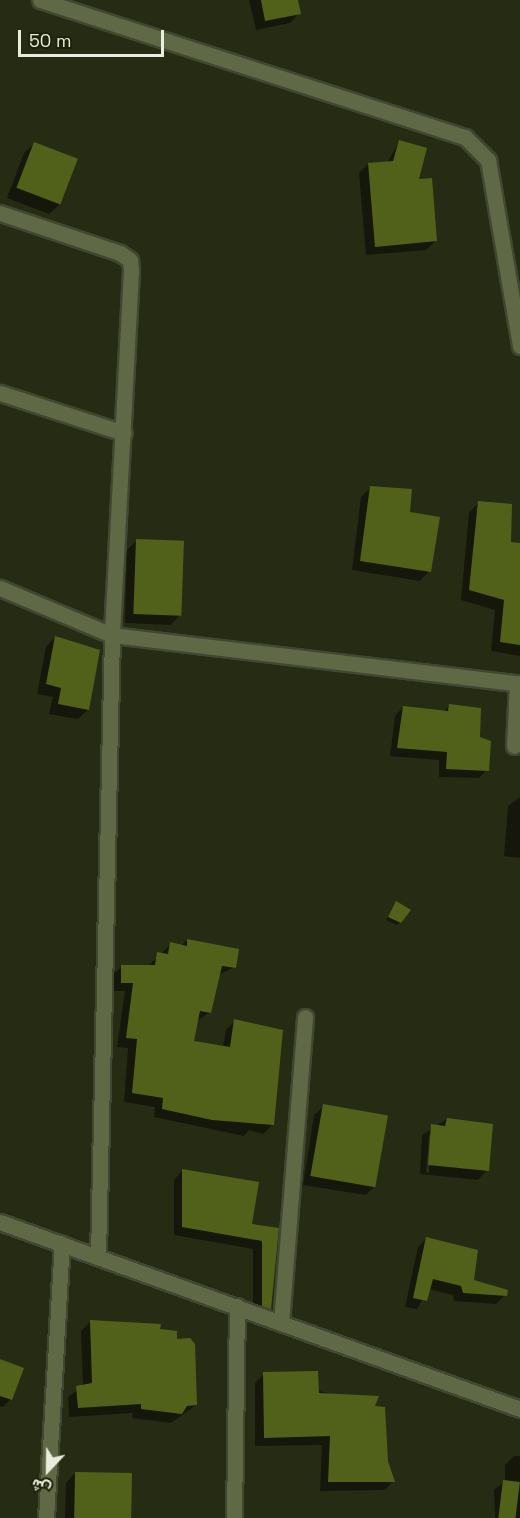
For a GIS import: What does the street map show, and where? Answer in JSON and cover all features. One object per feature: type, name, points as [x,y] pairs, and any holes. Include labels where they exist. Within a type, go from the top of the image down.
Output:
[{"type":"street","points":[[40,0],[465,137],[488,160],[520,346]]},
{"type":"street","points":[[0,213],[130,260],[112,635],[98,1255]]},
{"type":"street","points":[[0,393],[123,433]]},
{"type":"street","points":[[0,588],[112,635],[518,684],[514,746]]},
{"type":"street","points":[[281,1323],[305,1017]]},
{"type":"street","points":[[0,1222],[98,1255],[520,1409]]},
{"type":"street","points":[[46,1518],[62,1243]]},
{"type":"street","points":[[234,1518],[237,1306]]},
{"type":"building","points":[[261,0],[298,0],[301,14],[265,21]]},
{"type":"building","points":[[399,140],[427,148],[419,179],[432,178],[437,241],[375,247],[368,163],[393,161]]},
{"type":"building","points":[[34,142],[78,159],[60,205],[16,188]]},
{"type":"building","points":[[370,486],[412,489],[410,512],[440,517],[431,572],[360,561]]},
{"type":"building","points":[[478,501],[512,504],[511,542],[520,543],[520,645],[500,642],[504,600],[469,590]]},
{"type":"building","points":[[136,539],[184,541],[181,616],[133,614]]},
{"type":"building","points":[[55,636],[100,650],[89,710],[58,704],[61,688],[46,684]]},
{"type":"building","points":[[449,704],[481,708],[480,737],[491,741],[489,771],[446,769],[447,752],[397,748],[403,706],[448,711]]},
{"type":"building","points":[[396,901],[411,910],[401,923],[388,917]]},
{"type":"building","points":[[187,939],[239,949],[236,968],[222,966],[211,1013],[200,1011],[194,1041],[230,1047],[234,1019],[283,1030],[274,1125],[212,1120],[162,1109],[163,1098],[132,1093],[137,1039],[126,1038],[133,983],[121,983],[121,965],[155,965],[157,952],[168,954],[170,942],[187,946]]},
{"type":"building","points":[[323,1104],[388,1115],[375,1187],[310,1176]]},
{"type":"building","points":[[447,1118],[493,1124],[489,1171],[428,1165],[431,1124],[445,1126]]},
{"type":"building","points":[[182,1169],[259,1182],[252,1224],[279,1228],[271,1309],[262,1306],[262,1241],[182,1227]]},
{"type":"building","points":[[426,1237],[478,1250],[474,1280],[508,1290],[507,1296],[463,1293],[461,1286],[433,1279],[427,1301],[413,1298]]},
{"type":"building","points":[[90,1320],[161,1324],[160,1329],[177,1331],[177,1339],[190,1338],[195,1344],[197,1405],[187,1406],[182,1414],[141,1409],[141,1404],[78,1408],[76,1386],[92,1383]]},
{"type":"building","points":[[0,1359],[24,1368],[12,1400],[0,1396]]},
{"type":"building","points":[[318,1371],[319,1393],[379,1396],[375,1406],[385,1407],[388,1461],[395,1482],[328,1482],[330,1436],[264,1438],[263,1372]]},
{"type":"building","points":[[75,1472],[132,1473],[131,1518],[74,1518]]},
{"type":"building","points":[[503,1480],[520,1482],[515,1518],[498,1518]]}]
